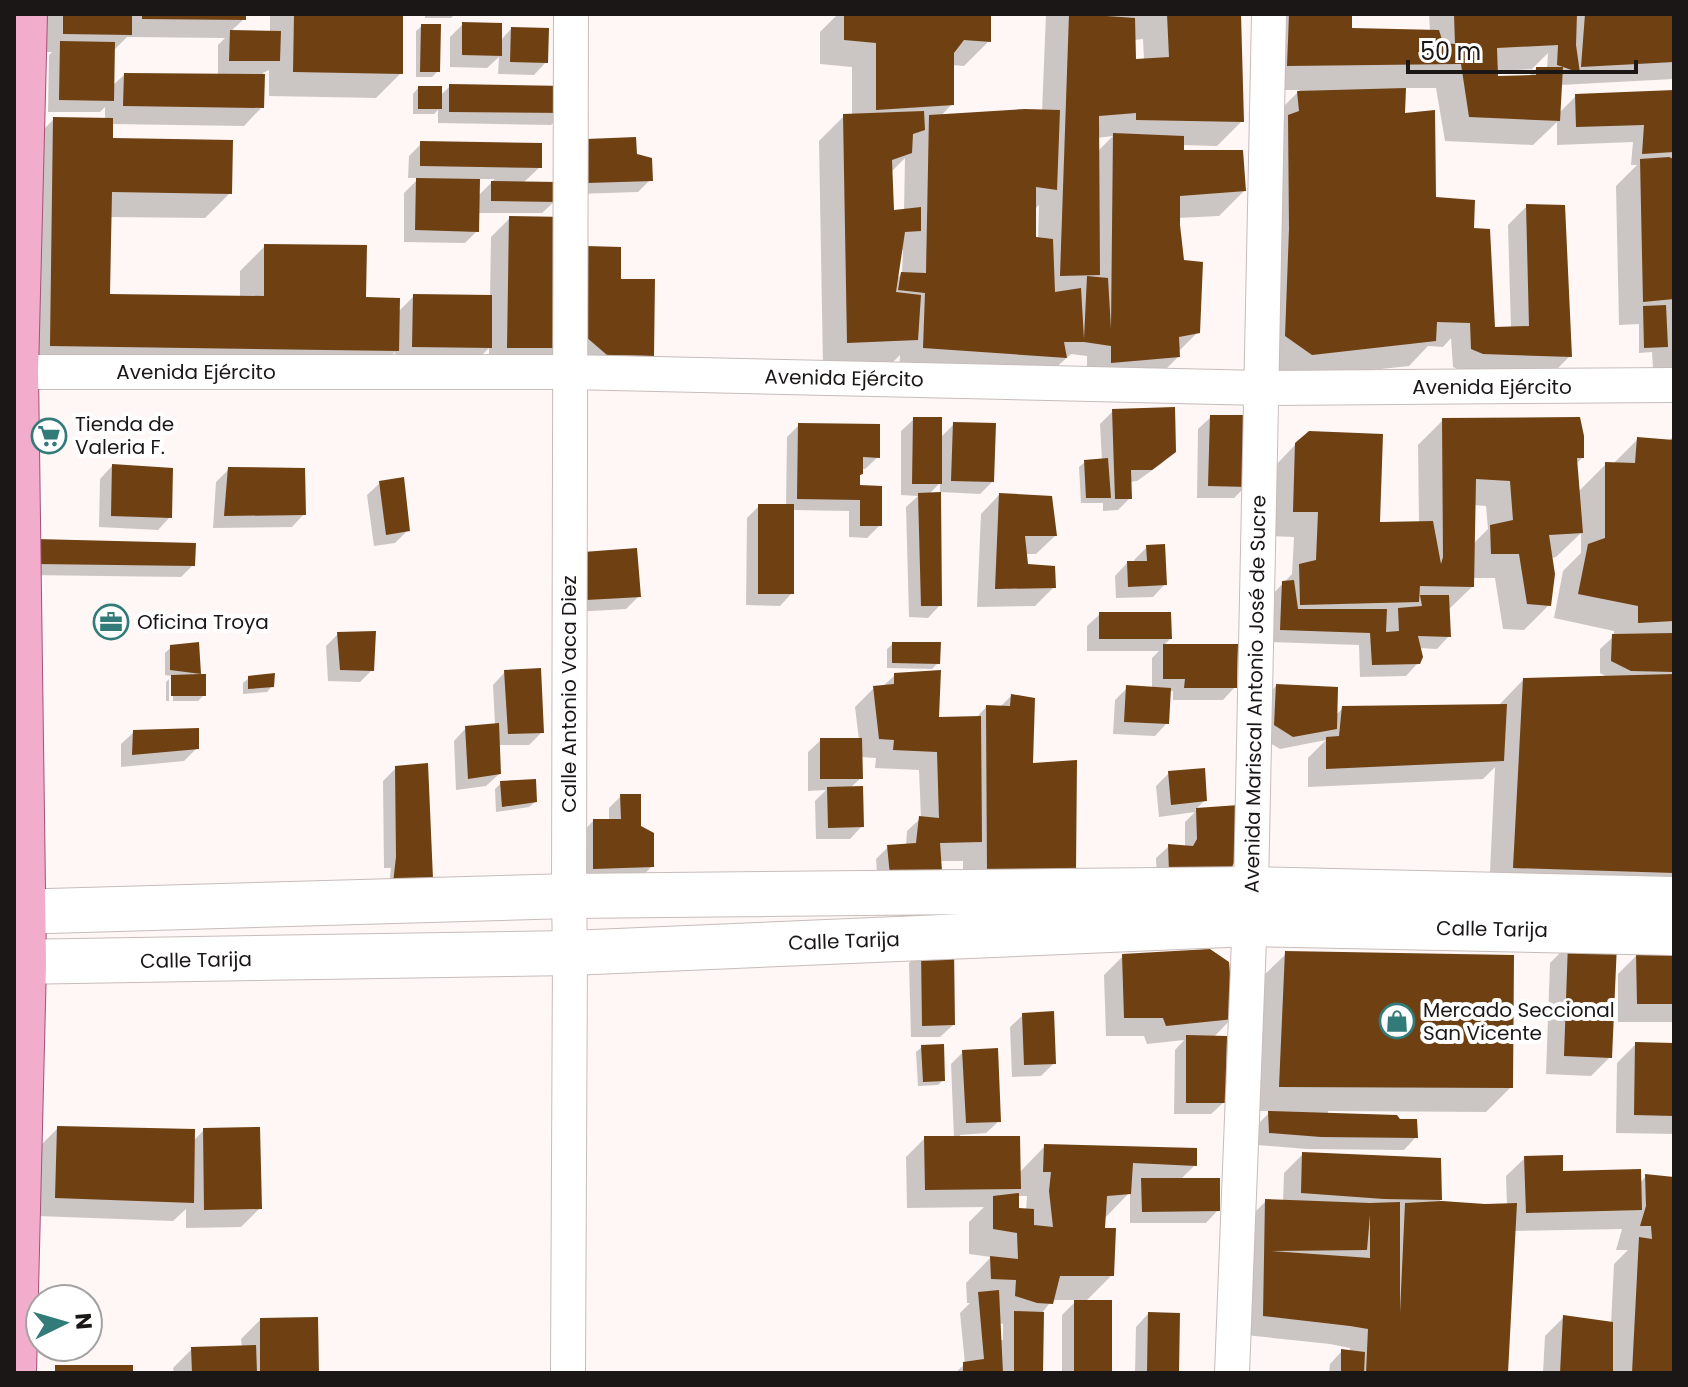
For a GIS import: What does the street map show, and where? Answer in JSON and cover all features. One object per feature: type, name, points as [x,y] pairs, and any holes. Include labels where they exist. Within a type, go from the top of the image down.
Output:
[{"type":"main road","points":[[14,1373],[19,962],[15,372],[25,14]]},
{"type":"street","name":"Calle Antonio Vaca Diez","points":[[568,1373],[571,14]]},
{"type":"street","name":"Avenida Mariscal Antonio José de Sucre","points":[[1232,1373],[1250,906],[1269,14]]},
{"type":"street","name":"Avenida Ejército","points":[[15,372],[570,372],[1262,388],[1674,385]]},
{"type":"street","name":"Calle Tarija","points":[[19,912],[569,896],[1250,906],[1674,899]]},
{"type":"street","name":"Calle Tarija","points":[[19,962],[570,953],[1250,906],[1674,933]]},
{"type":"building","points":[[63,14],[132,14],[132,35],[63,34]]},
{"type":"building","points":[[142,14],[246,14],[246,20],[142,19]]},
{"type":"building","points":[[294,14],[403,14],[403,74],[293,72]]},
{"type":"building","points":[[844,14],[991,14],[991,42],[964,40],[954,53],[954,105],[876,110],[876,43],[844,40]]},
{"type":"building","points":[[1069,14],[1135,18],[1136,59],[1169,57],[1167,14],[1241,14],[1244,122],[1136,120],[1136,113],[1099,116],[1100,275],[1060,276]]},
{"type":"building","points":[[1289,14],[1352,14],[1352,28],[1439,30],[1443,43],[1455,44],[1454,14],[1577,14],[1576,45],[1580,73],[1563,67],[1560,121],[1469,117],[1461,64],[1287,66]],"holes":[[[1558,45],[1557,65],[1563,67],[1536,67],[1536,75],[1498,76],[1497,48]]]},
{"type":"building","points":[[1585,14],[1674,14],[1674,62],[1581,67]]},
{"type":"building","points":[[462,22],[502,23],[502,56],[462,55]]},
{"type":"building","points":[[421,24],[441,24],[440,72],[420,72]]},
{"type":"building","points":[[511,27],[549,28],[548,63],[510,62]]},
{"type":"building","points":[[230,30],[281,31],[280,61],[229,61]]},
{"type":"building","points":[[60,41],[115,42],[114,101],[59,100]]},
{"type":"building","points":[[124,73],[265,74],[264,108],[123,106]]},
{"type":"building","points":[[449,84],[566,86],[566,113],[449,112]]},
{"type":"building","points":[[418,86],[442,86],[442,109],[418,109]]},
{"type":"building","points":[[1406,88],[1405,113],[1435,110],[1436,197],[1475,200],[1474,228],[1490,229],[1495,327],[1529,326],[1526,204],[1565,205],[1572,357],[1483,354],[1471,349],[1470,323],[1437,322],[1436,341],[1312,355],[1285,336],[1289,229],[1288,115],[1299,111],[1297,91]]},
{"type":"building","points":[[1674,90],[1674,152],[1642,154],[1644,125],[1576,127],[1575,94]]},
{"type":"building","points":[[1060,110],[1057,190],[1036,187],[1036,237],[1053,239],[1055,292],[1081,288],[1084,339],[1087,276],[1108,278],[1111,329],[1113,133],[1184,136],[1184,150],[1243,150],[1246,191],[1180,196],[1184,260],[1203,262],[1200,333],[1179,337],[1180,357],[1111,363],[1111,346],[1084,342],[1064,342],[1067,358],[923,348],[925,293],[898,290],[901,272],[926,273],[929,115]]},
{"type":"building","points":[[924,111],[925,130],[913,134],[912,153],[892,160],[894,210],[921,207],[921,231],[905,232],[896,292],[921,295],[918,340],[847,343],[843,114]]},
{"type":"building","points":[[53,117],[113,118],[113,138],[233,140],[232,194],[112,192],[110,294],[264,296],[264,244],[367,245],[366,297],[400,298],[399,351],[50,346]]},
{"type":"building","points":[[636,137],[637,154],[652,158],[653,181],[587,183],[586,139]]},
{"type":"building","points":[[420,141],[542,143],[542,168],[420,166]]},
{"type":"building","points":[[1640,159],[1674,159],[1674,299],[1643,302]]},
{"type":"building","points":[[416,178],[480,179],[479,232],[415,230]]},
{"type":"building","points":[[491,181],[557,182],[557,202],[491,201]]},
{"type":"building","points":[[509,216],[567,217],[566,348],[507,348]]},
{"type":"building","points":[[586,246],[621,247],[621,279],[655,279],[654,356],[607,355],[585,336]]},
{"type":"building","points":[[413,294],[492,295],[492,348],[412,347]]},
{"type":"building","points":[[1666,305],[1668,347],[1644,348],[1643,306]]},
{"type":"building","points":[[1175,407],[1176,452],[1152,470],[1131,470],[1132,499],[1115,499],[1112,409]]},
{"type":"building","points":[[1210,415],[1249,415],[1248,487],[1208,486]]},
{"type":"building","points":[[913,417],[942,417],[942,484],[912,484]]},
{"type":"building","points":[[1580,417],[1584,458],[1577,458],[1583,533],[1549,535],[1555,574],[1551,606],[1527,604],[1519,554],[1491,554],[1490,525],[1513,520],[1510,481],[1476,479],[1474,587],[1420,586],[1419,602],[1300,605],[1299,564],[1316,560],[1318,512],[1293,512],[1295,443],[1309,431],[1383,434],[1380,522],[1433,521],[1441,564],[1442,418]]},
{"type":"building","points":[[953,422],[996,423],[994,482],[951,481]]},
{"type":"building","points":[[798,423],[880,424],[880,458],[863,457],[860,485],[882,486],[882,526],[860,526],[860,500],[797,499]]},
{"type":"building","points":[[1637,437],[1674,440],[1674,621],[1638,623],[1638,606],[1578,594],[1588,544],[1605,538],[1605,462],[1635,463]]},
{"type":"building","points":[[1108,458],[1111,498],[1086,498],[1084,460]]},
{"type":"building","points":[[112,464],[173,468],[172,518],[111,516]]},
{"type":"building","points":[[228,467],[305,468],[306,515],[224,516]]},
{"type":"building","points":[[404,477],[410,531],[386,535],[379,481]]},
{"type":"building","points":[[941,492],[942,606],[921,606],[918,493]]},
{"type":"building","points":[[999,493],[1052,496],[1057,536],[1025,536],[1028,564],[1055,566],[1056,588],[995,589]]},
{"type":"building","points":[[758,504],[794,504],[794,594],[758,594]]},
{"type":"building","points":[[35,539],[196,543],[195,566],[37,564]]},
{"type":"building","points":[[1165,544],[1167,585],[1128,587],[1127,561],[1147,561],[1146,545]]},
{"type":"building","points":[[637,548],[641,597],[586,600],[583,552]]},
{"type":"building","points":[[1294,580],[1298,609],[1387,609],[1386,632],[1399,631],[1398,608],[1422,606],[1420,595],[1449,595],[1451,637],[1418,636],[1423,657],[1420,664],[1372,665],[1370,633],[1280,630],[1282,581]]},
{"type":"building","points":[[1099,612],[1171,612],[1172,639],[1099,639]]},
{"type":"building","points":[[376,631],[374,671],[340,670],[337,632]]},
{"type":"building","points":[[1674,633],[1674,672],[1631,671],[1611,661],[1612,634]]},
{"type":"building","points":[[199,642],[201,674],[170,670],[170,645]]},
{"type":"building","points":[[892,642],[941,642],[940,664],[892,663]]},
{"type":"building","points":[[1163,644],[1238,644],[1237,688],[1184,688],[1185,679],[1163,679]]},
{"type":"building","points":[[541,668],[544,733],[508,734],[504,670]]},
{"type":"building","points":[[941,670],[939,717],[981,716],[982,842],[940,843],[942,871],[890,876],[887,845],[916,843],[919,816],[939,818],[937,752],[893,750],[894,740],[879,739],[873,686],[894,684],[894,673]]},
{"type":"building","points":[[275,673],[274,687],[248,689],[248,676]]},
{"type":"building","points":[[206,674],[206,696],[171,696],[171,675]]},
{"type":"building","points":[[1674,674],[1674,873],[1513,868],[1523,678]]},
{"type":"building","points":[[1276,684],[1338,687],[1337,729],[1293,737],[1274,725]]},
{"type":"building","points":[[1126,685],[1171,688],[1169,724],[1124,722]]},
{"type":"building","points":[[1011,694],[1035,698],[1033,763],[1077,760],[1076,871],[987,872],[986,705],[1010,706]]},
{"type":"building","points":[[1507,704],[1504,761],[1326,769],[1326,737],[1339,736],[1342,706]]},
{"type":"building","points":[[499,723],[501,774],[468,779],[465,726]]},
{"type":"building","points":[[199,728],[199,749],[132,755],[133,730]]},
{"type":"building","points":[[820,738],[862,738],[863,779],[820,779]]},
{"type":"building","points":[[428,763],[433,879],[393,883],[396,857],[395,766]]},
{"type":"building","points":[[1205,768],[1207,801],[1171,805],[1168,771]]},
{"type":"building","points":[[536,779],[537,802],[502,807],[500,781]]},
{"type":"building","points":[[863,786],[864,827],[828,828],[827,787]]},
{"type":"building","points":[[620,794],[641,794],[641,826],[654,833],[654,867],[593,869],[593,819],[621,819]]},
{"type":"building","points":[[1239,805],[1238,856],[1229,872],[1169,872],[1168,844],[1193,846],[1197,839],[1196,808]]},
{"type":"building","points":[[1568,943],[1617,944],[1612,1058],[1564,1056]]},
{"type":"building","points":[[954,948],[955,1025],[922,1026],[921,949]]},
{"type":"building","points":[[1210,949],[1229,962],[1234,1019],[1166,1026],[1163,1018],[1124,1018],[1122,954]]},
{"type":"building","name":"Mercado Seccional San Vicente","points":[[1285,951],[1514,955],[1513,1088],[1279,1087]]},
{"type":"building","points":[[1636,953],[1674,953],[1674,1004],[1637,1004]]},
{"type":"building","points":[[1054,1011],[1056,1064],[1024,1065],[1022,1013]]},
{"type":"building","points":[[1186,1035],[1227,1036],[1226,1103],[1186,1103]]},
{"type":"building","points":[[1635,1042],[1674,1043],[1674,1116],[1634,1115]]},
{"type":"building","points":[[944,1044],[945,1081],[923,1082],[921,1045]]},
{"type":"building","points":[[998,1048],[1001,1122],[966,1123],[962,1050]]},
{"type":"building","points":[[1268,1111],[1397,1115],[1400,1119],[1417,1119],[1418,1138],[1269,1133]]},
{"type":"building","points":[[57,1126],[195,1129],[194,1203],[55,1198]]},
{"type":"building","points":[[260,1127],[262,1209],[204,1210],[203,1128]]},
{"type":"building","points":[[924,1136],[1020,1136],[1021,1189],[925,1190]]},
{"type":"building","points":[[1044,1144],[1197,1148],[1197,1166],[1133,1163],[1131,1194],[1107,1196],[1105,1228],[1116,1228],[1114,1276],[1060,1276],[1053,1304],[1015,1296],[1016,1280],[991,1279],[990,1256],[1018,1259],[1017,1233],[993,1229],[993,1196],[1019,1193],[1019,1208],[1034,1209],[1034,1225],[1053,1227],[1049,1191],[1051,1172],[1043,1172]]},
{"type":"building","points":[[1302,1152],[1441,1158],[1442,1200],[1301,1193]]},
{"type":"building","points":[[1563,1155],[1563,1171],[1641,1169],[1642,1210],[1526,1213],[1524,1156]]},
{"type":"building","points":[[1645,1174],[1674,1177],[1674,1373],[1632,1373],[1639,1237],[1652,1239],[1651,1226],[1640,1226],[1646,1206]]},
{"type":"building","points":[[1141,1178],[1220,1178],[1220,1211],[1142,1212]]},
{"type":"building","points":[[1265,1199],[1400,1202],[1400,1313],[1405,1203],[1517,1203],[1508,1373],[1366,1373],[1368,1329],[1263,1316]],"holes":[[[1370,1215],[1370,1258],[1271,1251],[1367,1250]]]},
{"type":"building","points":[[999,1290],[1003,1373],[963,1373],[963,1362],[984,1359],[978,1292]]},
{"type":"building","points":[[1074,1300],[1112,1300],[1112,1373],[1074,1373]]},
{"type":"building","points":[[1014,1311],[1044,1312],[1043,1373],[1014,1373]]},
{"type":"building","points":[[1148,1312],[1180,1313],[1179,1373],[1147,1373]]},
{"type":"building","points":[[1563,1315],[1613,1322],[1613,1373],[1560,1373]]},
{"type":"building","points":[[318,1317],[319,1373],[260,1373],[260,1318]]},
{"type":"building","points":[[256,1345],[257,1373],[192,1373],[191,1347]]},
{"type":"building","points":[[1341,1349],[1365,1352],[1364,1373],[1341,1373]]},
{"type":"building","points":[[55,1365],[133,1365],[133,1373],[55,1373]]},
{"type":"place","name":"Tienda de Valeria F.","points":[[49,436]]},
{"type":"place","name":"Oficina Troya","points":[[111,622]]},
{"type":"place","name":"Mercado Seccional San Vicente","points":[[1397,1021]]}]
